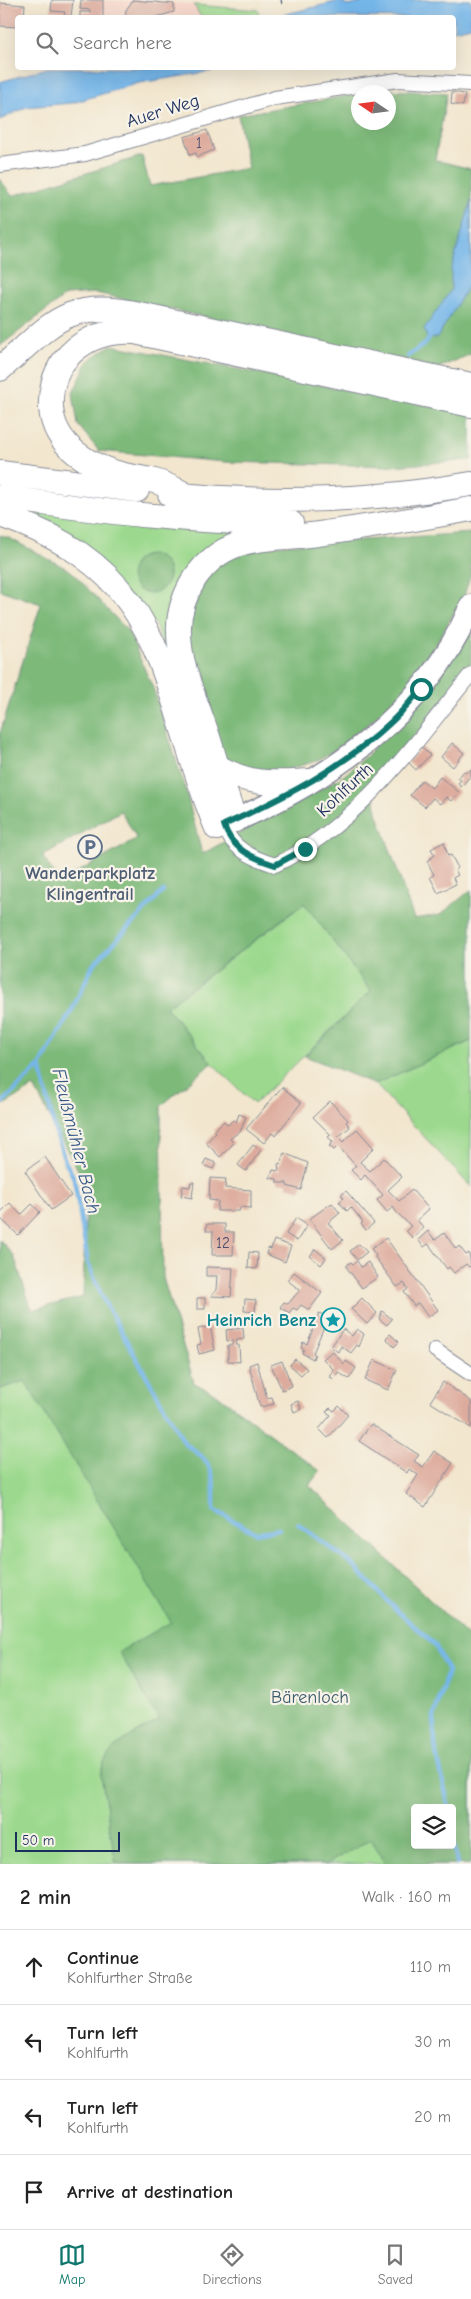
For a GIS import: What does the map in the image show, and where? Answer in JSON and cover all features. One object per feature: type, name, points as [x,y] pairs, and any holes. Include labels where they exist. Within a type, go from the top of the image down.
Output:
[{"type":"highway","points":[[0,368],[47,326],[71,313],[97,308],[124,310],[466,379]]},
{"type":"highway","points":[[186,495],[151,480],[101,468],[76,454],[64,441],[52,413],[51,398],[54,379],[64,361],[87,340],[109,332],[135,332],[471,405]]},
{"type":"highway","points":[[0,472],[186,495],[322,498],[401,493],[471,484]]},
{"type":"highway","points":[[0,497],[107,512],[206,521],[322,522],[408,519]]},
{"type":"highway","points":[[225,824],[218,767],[186,672],[179,631],[184,598],[201,570],[228,548],[251,540],[322,534],[469,510]]},
{"type":"highway","points":[[0,514],[26,524],[72,548],[102,571],[126,596],[141,618],[164,668],[225,824]]},
{"type":"highway","points":[[218,767],[237,778],[262,783],[310,781]]},
{"type":"main road","points":[[225,824],[310,781],[358,750],[391,723],[438,667],[456,638],[471,606]]},
{"type":"street","name":"Auer Weg","points":[[0,165],[85,154],[275,98],[398,80],[471,84]]},
{"type":"street","name":"Kohlfurth","points":[[225,824],[234,845],[259,860],[275,865],[305,849],[374,793],[471,674]]},
{"type":"street","points":[[435,1350],[471,1374]]},
{"type":"shaded area","points":[[90,0],[145,0],[194,5],[200,15],[90,15]]},
{"type":"green space","points":[[194,5],[258,10],[259,15],[200,15]]},
{"type":"green space","points":[[396,90],[447,93],[435,160],[471,169],[471,354],[438,368],[96,293],[66,295],[0,346],[0,179],[12,196],[142,156],[150,186],[248,168],[238,115],[351,95],[351,130],[396,130]]},
{"type":"green space","points":[[111,345],[471,414],[471,460],[391,466],[226,462],[99,451],[78,425],[73,393],[88,361]]},
{"type":"green space","points":[[0,507],[271,531],[222,803],[155,624]]},
{"type":"green space","points":[[471,533],[471,573],[464,596],[437,642],[403,692],[350,741],[316,761],[263,775],[226,760],[215,736],[189,642],[190,618],[205,580],[224,561],[255,547]]},
{"type":"green space","points":[[0,535],[71,571],[128,631],[153,688],[186,791],[202,854],[342,777],[367,756],[471,628],[471,666],[390,768],[372,784],[377,812],[414,919],[440,915],[471,890],[471,1041],[375,1084],[305,1056],[371,991],[304,903],[166,1007],[212,1063],[161,1106],[163,1278],[194,1383],[216,1394],[320,1471],[309,1485],[471,1639],[471,1864],[386,1864],[371,1839],[327,1864],[116,1864],[101,1775],[103,1765],[107,1756],[122,1742],[159,1720],[119,1652],[171,1622],[25,1381],[0,1389],[0,1240],[14,1256],[32,1310],[83,1297],[86,1185],[34,1087],[0,1107],[0,733],[41,604],[0,590]],"holes":[[[121,811],[137,839],[60,882],[42,856]]]},
{"type":"green space","points":[[150,555],[157,556],[163,561],[168,567],[168,581],[163,587],[157,592],[150,593],[143,592],[137,587],[132,581],[131,574],[132,567],[137,561],[143,556]]},
{"type":"green space","points":[[305,903],[371,991],[254,1104],[212,1063],[166,1007]]},
{"type":"green space","points":[[471,1041],[471,1187],[375,1084]]},
{"type":"green space","name":"Bärenloch","points":[[163,1278],[194,1383],[216,1394],[320,1471],[309,1485],[471,1639],[471,1864],[119,1864],[103,1783],[116,1864],[0,1864],[0,1389],[24,1381]]},
{"type":"water","points":[[372,0],[471,0],[471,26],[456,30],[456,15],[282,15],[339,1],[348,6]]},
{"type":"water","points":[[40,70],[220,70],[139,83],[72,103],[26,107],[0,120],[0,82]]},
{"type":"water","points":[[471,201],[471,281],[437,338],[427,338],[424,329],[451,290],[451,270]]},
{"type":"building","points":[[52,0],[73,0],[71,15],[64,15],[65,12],[51,11]]},
{"type":"building","points":[[81,0],[103,0],[103,15],[80,15],[80,12],[90,12],[90,10],[80,9]]},
{"type":"building","points":[[133,0],[174,4],[174,12],[164,15],[125,15],[126,10]]},
{"type":"building","points":[[0,3],[25,5],[24,15],[15,15],[15,27],[0,26]]},
{"type":"building","points":[[452,92],[465,94],[463,106],[451,104]]},
{"type":"building","points":[[207,130],[214,150],[197,157],[196,153],[190,155],[184,137]]},
{"type":"building","points":[[452,743],[464,753],[453,767],[441,757]]},
{"type":"building","points":[[422,747],[430,755],[416,770],[408,762]]},
{"type":"building","points":[[471,769],[471,775],[461,787],[458,783],[461,780],[458,778],[464,771],[467,773]]},
{"type":"building","points":[[440,777],[459,792],[451,801],[446,797],[440,804],[433,798],[425,807],[410,795],[422,780],[432,788]]},
{"type":"building","points":[[444,842],[448,856],[451,855],[458,868],[455,870],[458,875],[453,878],[456,884],[438,893],[430,877],[434,875],[427,861],[435,855],[431,849]]},
{"type":"building","points":[[282,1087],[301,1103],[275,1136],[272,1133],[264,1143],[246,1129]]},
{"type":"building","points":[[330,1101],[348,1120],[346,1122],[350,1127],[338,1137],[343,1142],[357,1129],[374,1148],[360,1162],[370,1171],[384,1158],[402,1177],[388,1190],[399,1201],[412,1190],[429,1209],[417,1220],[424,1228],[413,1238],[406,1231],[411,1226],[393,1207],[387,1212],[377,1200],[383,1195],[365,1175],[361,1180],[351,1170],[356,1166],[338,1146],[334,1150],[329,1146],[333,1142],[328,1137],[331,1135],[313,1117]]},
{"type":"building","points":[[239,1114],[246,1117],[241,1130],[230,1139],[234,1143],[220,1157],[206,1143],[216,1132],[214,1130],[224,1121],[228,1125],[233,1120],[236,1123]]},
{"type":"building","points":[[253,1145],[261,1150],[246,1171],[238,1165]]},
{"type":"building","points":[[284,1153],[308,1163],[301,1190],[287,1186],[287,1183],[277,1183],[277,1179],[270,1178],[273,1170],[279,1171],[278,1164],[281,1163]]},
{"type":"building","points":[[45,1157],[71,1196],[51,1210],[25,1171]]},
{"type":"building","points":[[206,1159],[216,1163],[213,1169],[203,1165]]},
{"type":"building","points":[[210,1178],[226,1179],[225,1188],[251,1190],[251,1208],[240,1207],[239,1211],[217,1211],[218,1201],[209,1200]]},
{"type":"building","points":[[191,1182],[194,1182],[192,1198],[181,1196],[183,1186],[190,1187]]},
{"type":"building","points":[[346,1191],[374,1223],[366,1230],[361,1224],[363,1222],[351,1207],[347,1211],[339,1202],[344,1198],[341,1195]]},
{"type":"building","points":[[10,1203],[21,1215],[32,1204],[40,1212],[18,1235],[0,1218],[0,1213]]},
{"type":"building","points":[[332,1203],[340,1213],[328,1223],[343,1240],[332,1249],[309,1219]]},
{"type":"building","points":[[296,1218],[307,1225],[297,1241],[286,1234]]},
{"type":"building","points":[[207,1224],[225,1224],[225,1232],[234,1232],[233,1255],[212,1255],[213,1231],[206,1231]]},
{"type":"building","points":[[428,1231],[435,1240],[444,1233],[456,1249],[459,1246],[466,1255],[469,1253],[471,1266],[469,1267],[466,1264],[454,1273],[449,1267],[447,1269],[428,1244],[424,1247],[418,1240]]},
{"type":"building","points":[[386,1238],[438,1310],[428,1317],[418,1303],[414,1306],[404,1292],[408,1289],[404,1283],[397,1287],[375,1257],[376,1255],[371,1249]]},
{"type":"building","points":[[274,1240],[291,1246],[285,1262],[266,1254],[268,1248],[271,1249]]},
{"type":"building","points":[[359,1244],[367,1252],[357,1260],[350,1251]]},
{"type":"building","points":[[315,1249],[326,1258],[321,1265],[310,1256]]},
{"type":"building","points":[[249,1252],[258,1253],[257,1269],[248,1268]]},
{"type":"building","points":[[357,1261],[361,1267],[368,1262],[378,1277],[362,1288],[347,1268],[347,1265],[351,1262],[353,1264]]},
{"type":"building","points":[[206,1267],[233,1268],[231,1297],[211,1296],[216,1290],[217,1276],[206,1276]]},
{"type":"building","points":[[294,1272],[322,1293],[309,1310],[301,1305],[297,1310],[293,1308],[289,1313],[280,1307],[284,1302],[288,1304],[300,1290],[287,1280]]},
{"type":"building","points":[[197,1298],[205,1298],[205,1309],[197,1309]]},
{"type":"building","points":[[362,1298],[377,1313],[367,1324],[351,1309]]},
{"type":"building","points":[[245,1299],[256,1300],[255,1312],[244,1311]]},
{"type":"building","points":[[382,1311],[392,1319],[387,1325],[379,1319]]},
{"type":"building","points":[[319,1313],[328,1317],[313,1353],[315,1354],[313,1359],[302,1353],[304,1349],[301,1348],[303,1342],[307,1344]]},
{"type":"building","points":[[210,1326],[215,1350],[199,1354],[197,1345],[201,1344],[198,1329]]},
{"type":"building","points":[[243,1328],[244,1339],[237,1340],[236,1345],[239,1345],[240,1362],[228,1361],[228,1345],[233,1345],[233,1340],[227,1341],[226,1330]]},
{"type":"building","points":[[343,1329],[352,1336],[357,1329],[364,1334],[359,1347],[357,1345],[351,1353],[341,1346],[338,1352],[331,1347]]},
{"type":"building","points":[[390,1334],[399,1342],[394,1347],[386,1338]]},
{"type":"building","points":[[332,1351],[344,1364],[346,1361],[356,1368],[349,1379],[338,1372],[334,1379],[330,1377],[334,1370],[323,1359]]},
{"type":"building","points":[[295,1359],[307,1369],[301,1375],[290,1365]]},
{"type":"building","points":[[374,1360],[397,1370],[388,1390],[365,1380]]},
{"type":"building","points":[[282,1361],[292,1386],[282,1390],[271,1365]]},
{"type":"building","points":[[257,1362],[267,1398],[272,1397],[274,1404],[260,1407],[249,1365]]},
{"type":"building","points":[[443,1382],[471,1401],[471,1428],[430,1402]]},
{"type":"building","points":[[298,1401],[301,1409],[294,1412],[291,1404]]},
{"type":"building","points":[[339,1406],[348,1415],[328,1438],[319,1429],[331,1415],[326,1412],[330,1408],[334,1411]]},
{"type":"building","points":[[371,1424],[419,1455],[414,1461],[423,1467],[434,1451],[453,1463],[425,1507],[406,1494],[418,1475],[409,1469],[407,1473],[359,1441]]},
{"type":"waterway","name":"Fleußmühler Bach","points":[[408,356],[425,344],[431,336]]},
{"type":"waterway","name":"Fleußmühler Bach","points":[[163,891],[93,965],[72,1010],[40,1066],[55,1130],[65,1161],[74,1178],[88,1263],[103,1299],[185,1444],[203,1457],[208,1464],[213,1479],[214,1510],[256,1533],[279,1529]]},
{"type":"waterway","points":[[0,1105],[40,1066]]},
{"type":"waterway","name":"Fleußmühler Bach","points":[[298,1524],[352,1564],[393,1607],[435,1645],[448,1671],[434,1716],[435,1746],[448,1804]]},
{"type":"waterway","name":"Fleußmühler Bach","points":[[455,1849],[457,1864]]},
{"type":"tram line","points":[[281,0],[282,4]]},
{"type":"place","name":"Wanderparkplatz Klingentrail","points":[[90,847]]},
{"type":"place","name":"Heinrich Benz","points":[[333,1320]]},
{"type":"route","points":[[305,849],[275,865],[259,860],[234,845],[224,825],[294,790],[358,750],[391,723],[421,689]]}]
